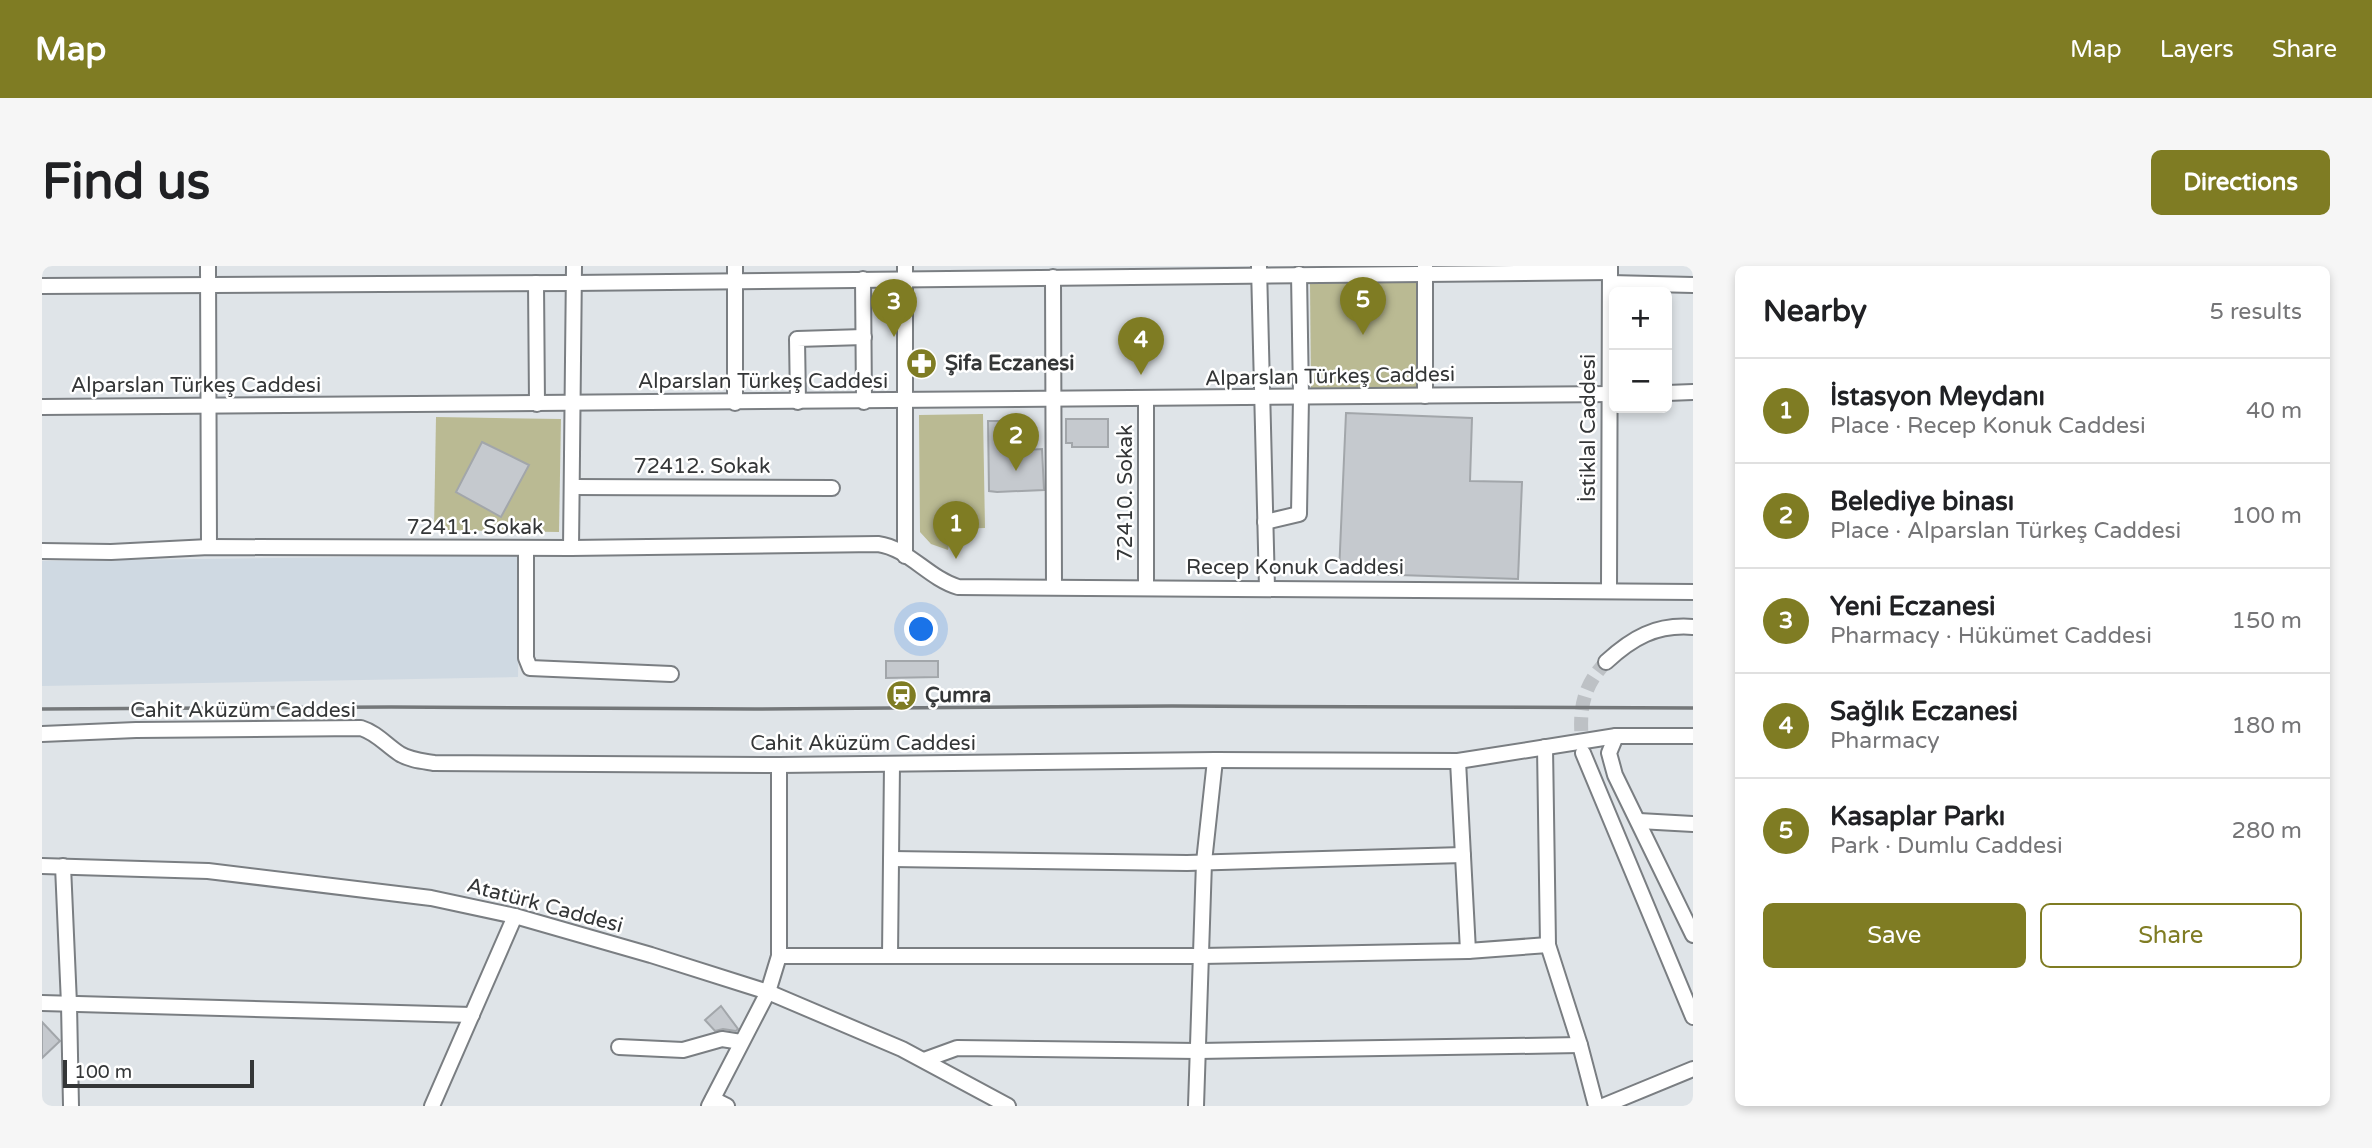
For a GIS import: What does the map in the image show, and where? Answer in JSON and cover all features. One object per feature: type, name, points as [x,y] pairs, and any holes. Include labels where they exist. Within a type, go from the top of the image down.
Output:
[{"type":"street","points":[[208,266],[209,547]]},
{"type":"street","points":[[571,548],[574,266]]},
{"type":"street","points":[[42,286],[573,283],[735,273],[863,279],[905,272],[1053,277],[1068,272],[1259,270],[1299,274],[1425,270],[1610,274],[1693,285]]},
{"type":"street","points":[[1259,270],[1267,588]]},
{"type":"street","points":[[1425,270],[1425,396]]},
{"type":"street","points":[[905,272],[905,556]]},
{"type":"street","points":[[734,403],[735,273]]},
{"type":"street","points":[[1265,522],[1299,514],[1299,274]]},
{"type":"street","name":"İstiklal Caddesi","points":[[1610,274],[1611,350]]},
{"type":"street","points":[[1053,277],[1054,587]]},
{"type":"street","points":[[863,279],[864,402]]},
{"type":"street","points":[[536,283],[537,404]]},
{"type":"street","points":[[798,402],[797,339],[863,337]]},
{"type":"street","points":[[1672,393],[1693,392]]},
{"type":"street","name":"Alparslan Türkeş Caddesi","points":[[42,407],[1609,394]]},
{"type":"street","name":"72410. Sokak","points":[[1146,399],[1146,587]]},
{"type":"street","name":"İstiklal Caddesi","points":[[1609,591],[1612,413]]},
{"type":"street","name":"72412. Sokak","points":[[572,487],[832,488]]},
{"type":"street","name":"72411. Sokak","points":[[42,551],[111,552],[209,547],[571,548],[878,544],[897,548],[905,556]]},
{"type":"street","points":[[526,548],[526,658],[530,668],[671,674]]},
{"type":"street","name":"Recep Konuk Caddesi","points":[[905,556],[935,578],[958,587],[1693,592]]},
{"type":"street","points":[[1606,663],[1621,649],[1659,628],[1693,627]]},
{"type":"street","name":"Cahit Aküzüm Caddesi","points":[[42,734],[136,730],[361,729],[376,735],[411,759],[434,763],[779,765],[1215,760],[1458,761],[1616,736],[1693,736]]},
{"type":"street","points":[[1616,736],[1609,753],[1615,775],[1688,914],[1693,935]]},
{"type":"street","points":[[1545,747],[1548,946],[1580,1045],[1596,1106]]},
{"type":"street","points":[[1583,753],[1693,1017]]},
{"type":"street","points":[[1196,1106],[1204,862],[1215,760]]},
{"type":"street","points":[[1458,761],[1468,951]]},
{"type":"street","points":[[890,956],[892,764]]},
{"type":"street","points":[[727,1106],[711,1102],[768,992],[779,956],[779,765]]},
{"type":"street","points":[[1639,821],[1693,824]]},
{"type":"street","points":[[891,859],[1187,863],[1463,855]]},
{"type":"street","name":"Atatürk Caddesi","points":[[42,866],[208,871],[431,898],[515,916],[768,992],[924,1060],[1008,1106]]},
{"type":"street","points":[[63,866],[71,1106]]},
{"type":"street","points":[[432,1106],[515,916]]},
{"type":"street","points":[[779,956],[1201,956],[1468,951],[1548,946]]},
{"type":"street","points":[[42,1003],[472,1015]]},
{"type":"street","points":[[619,1047],[683,1050],[722,1039],[741,1042]]},
{"type":"street","points":[[924,1060],[957,1048],[1198,1051],[1580,1045]]},
{"type":"street","points":[[1603,1106],[1693,1069]]},
{"type":"shaded area","points":[[520,555],[518,677],[42,686],[42,561]]},
{"type":"green space","points":[[1416,282],[1417,387],[1311,388],[1310,283]]},
{"type":"green space","points":[[983,414],[985,528],[952,529],[948,550],[931,544],[920,532],[919,415]]},
{"type":"green space","points":[[436,417],[561,419],[559,532],[434,530]]},
{"type":"building","points":[[1346,413],[1472,418],[1470,481],[1522,482],[1518,579],[1339,573]]},
{"type":"building","points":[[1066,419],[1108,419],[1108,447],[1072,447],[1072,443],[1066,443]]},
{"type":"building","points":[[988,421],[1026,421],[1026,450],[1042,449],[1044,490],[989,491]]},
{"type":"building","points":[[482,442],[529,465],[501,517],[456,492]]},
{"type":"building","name":"Çumra","points":[[886,661],[938,661],[938,677],[886,678]]},
{"type":"building","points":[[721,1006],[738,1029],[736,1031],[715,1031],[705,1020]]},
{"type":"building","points":[[42,1022],[60,1041],[42,1058]]},
{"type":"tunnel","points":[[1583,752],[1583,704],[1590,683],[1606,662]]},
{"type":"railway","points":[[42,709],[1172,706],[1693,708]]},
{"type":"place","name":"Kasaplar Parkı","points":[[1363,335]]},
{"type":"place","name":"Yeni Eczanesi","points":[[894,337]]},
{"type":"place","name":"Şifa Eczanesi","points":[[922,363]]},
{"type":"place","name":"Sağlık Eczanesi","points":[[1141,375]]},
{"type":"place","name":"Belediye binası","points":[[1016,471]]},
{"type":"place","name":"İstasyon Meydanı","points":[[956,559]]},
{"type":"place","name":"Çumra","points":[[902,695]]}]
